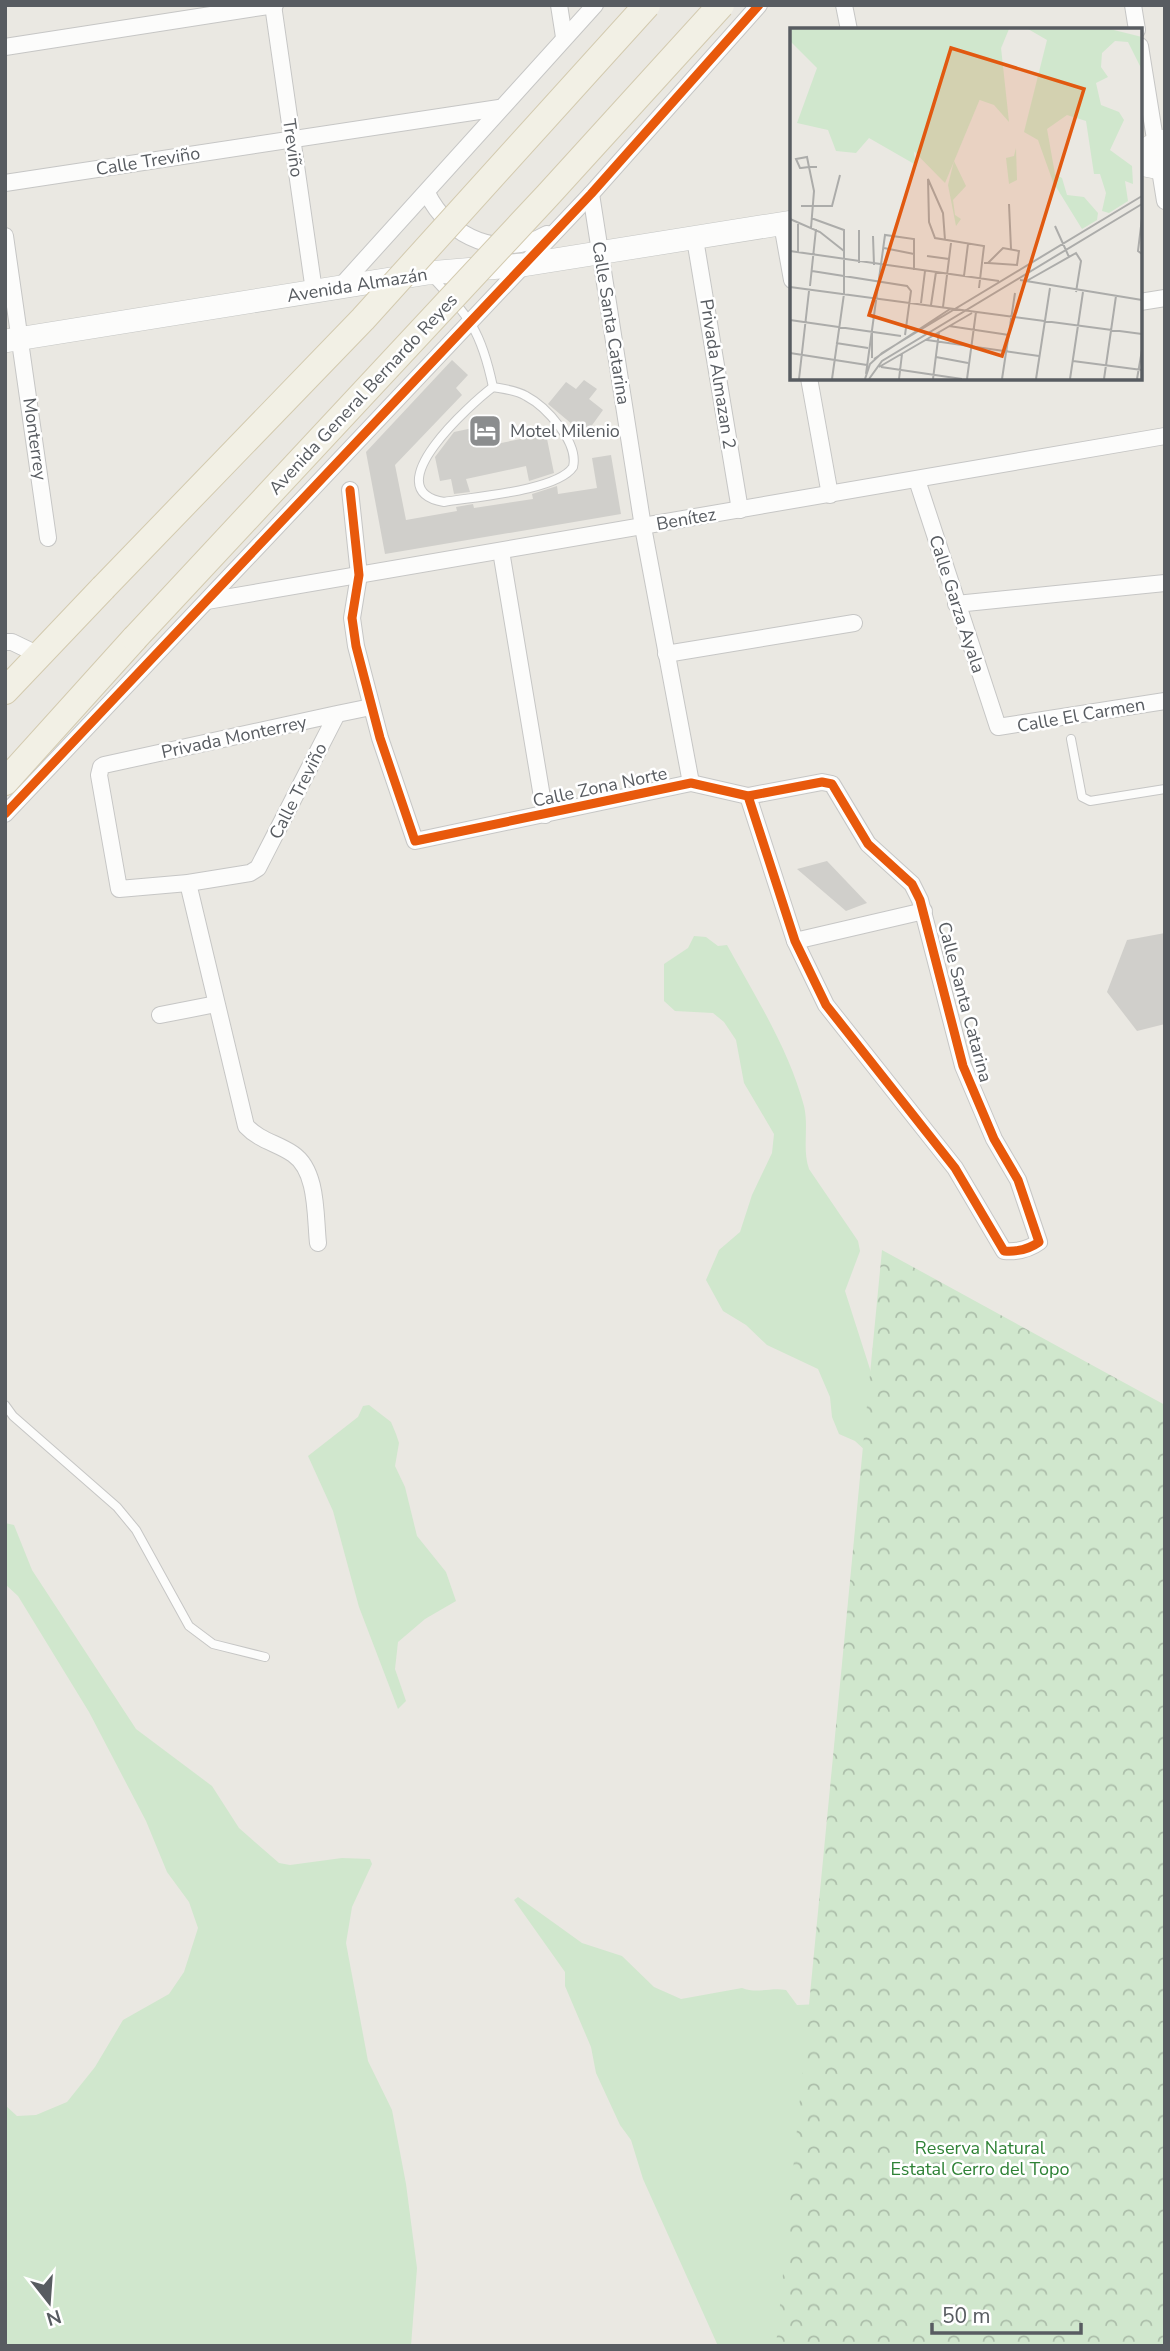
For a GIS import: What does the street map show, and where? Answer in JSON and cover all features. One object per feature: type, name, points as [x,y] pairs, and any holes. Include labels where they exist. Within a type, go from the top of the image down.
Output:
[{"type":"main road","points":[[5,691],[363,319],[647,5]]},
{"type":"main road","name":"Avenida General Bernardo Reyes","points":[[10,789],[135,638],[548,195],[721,5]]},
{"type":"main road","name":"Avenida Almazán","points":[[13,340],[428,273],[523,265],[787,223]]},
{"type":"street","points":[[5,47],[273,5]]},
{"type":"street","name":"Treviño","points":[[273,5],[314,292]]},
{"type":"street","points":[[559,5],[564,37]]},
{"type":"street","points":[[340,287],[427,193],[499,108],[595,5]]},
{"type":"street","points":[[5,814],[10,789],[207,601],[470,318],[591,194],[760,5]]},
{"type":"street","points":[[844,5],[849,28]]},
{"type":"street","points":[[1133,5],[1138,28]]},
{"type":"street","points":[[1142,60],[1155,167],[1165,201]]},
{"type":"street","points":[[292,138],[499,108]]},
{"type":"street","name":"Calle Treviño","points":[[5,183],[292,138]]},
{"type":"street","points":[[427,193],[449,225],[483,243],[521,244],[545,236],[562,224]]},
{"type":"street","name":"Calle Santa Catarina","points":[[591,194],[643,527],[691,783]]},
{"type":"street","points":[[787,223],[790,257]]},
{"type":"street","name":"Monterrey","points":[[5,236],[13,340],[48,538]]},
{"type":"street","name":"Privada Almazan 2","points":[[695,239],[740,510]]},
{"type":"street","points":[[1142,302],[1165,298]]},
{"type":"street","points":[[809,380],[830,495]]},
{"type":"street","name":"Benítez","points":[[207,601],[1165,436]]},
{"type":"street","name":"Calle Garza Ayala","points":[[917,480],[999,727]]},
{"type":"street","points":[[349,490],[359,575],[353,632],[371,707]]},
{"type":"street","points":[[501,551],[544,815]]},
{"type":"street","points":[[957,604],[1165,583]]},
{"type":"street","points":[[666,654],[854,623]]},
{"type":"street","points":[[8,644],[39,655]]},
{"type":"street","name":"Calle El Carmen","points":[[999,727],[1165,701]]},
{"type":"street","name":"Calle Zona Norte","points":[[371,707],[415,841],[691,783],[748,796],[822,782],[832,783]]},
{"type":"street","name":"Privada Monterrey","points":[[188,883],[119,890],[99,769],[371,707]]},
{"type":"street","name":"Calle Treviño","points":[[188,883],[250,873],[258,868],[337,714]]},
{"type":"street","name":"Calle Santa Catarina","points":[[795,941],[826,1005],[955,1168],[1004,1251],[1020,1251],[1039,1242],[1018,1180],[994,1139],[963,1066],[924,911],[912,884],[868,844],[832,783]]},
{"type":"street","points":[[748,796],[795,941],[924,911]]},
{"type":"street","points":[[188,883],[246,1126],[265,1142],[294,1155],[306,1168],[318,1243]]},
{"type":"street","points":[[160,1016],[216,1004]]},
{"type":"lane","points":[[428,273],[470,318],[486,354],[493,387]]},
{"type":"lane","points":[[493,387],[516,391],[533,400],[570,439],[574,451],[573,467],[561,477],[536,486],[444,502],[432,498],[419,480],[427,455],[470,404],[493,387]]},
{"type":"lane","points":[[1071,739],[1082,797],[1090,801],[1165,789]]},
{"type":"lane","points":[[5,1405],[13,1416],[124,1515],[136,1530],[189,1626],[213,1644],[265,1657]]},
{"type":"green space","points":[[694,936],[706,937],[718,946],[727,945],[760,1003],[798,1085],[804,1106],[809,1169],[858,1241],[860,1251],[845,1291],[876,1388],[868,1453],[855,1441],[839,1434],[832,1417],[830,1397],[818,1369],[767,1345],[746,1325],[723,1311],[706,1280],[719,1250],[740,1232],[752,1195],[772,1153],[774,1134],[744,1083],[736,1040],[724,1022],[713,1013],[675,1011],[664,1001],[664,964],[688,948]]},
{"type":"green space","name":"Reserva Natural Estatal Cerro del Topo","points":[[882,1250],[1165,1405],[1165,2346],[776,2346]]},
{"type":"green space","points":[[369,1405],[391,1422],[399,1443],[395,1466],[405,1487],[417,1536],[446,1572],[456,1601],[425,1619],[398,1642],[395,1669],[406,1701],[398,1709],[359,1607],[333,1511],[308,1456],[358,1417],[363,1406]]},
{"type":"green space","points":[[5,1523],[14,1525],[32,1570],[136,1729],[212,1786],[239,1828],[279,1863],[290,1865],[342,1858],[370,1859],[372,1864],[352,1907],[346,1943],[368,2061],[392,2110],[406,2184],[417,2268],[411,2346],[5,2346],[5,2105],[17,2116],[36,2115],[67,2102],[95,2067],[123,2020],[169,1994],[184,1972],[198,1928],[189,1902],[167,1872],[146,1821],[89,1712],[18,1596],[5,1584]]},
{"type":"green space","points":[[518,1897],[582,1943],[622,1956],[654,1987],[681,1999],[742,1988],[780,1989],[786,1990],[797,2005],[823,2004],[1165,2346],[718,2346],[643,2179],[631,2140],[620,2125],[596,2073],[591,2047],[565,1986],[565,1972],[514,1900]]},
{"type":"building","points":[[452,360],[468,375],[456,388],[462,395],[395,465],[406,520],[457,511],[456,507],[473,504],[474,508],[533,499],[532,494],[557,486],[558,494],[597,488],[592,458],[611,455],[621,514],[385,554],[366,452]]},
{"type":"building","points":[[584,380],[597,389],[589,399],[603,410],[585,435],[548,404],[566,382],[576,389]]},
{"type":"building","points":[[487,425],[491,445],[546,434],[554,473],[529,481],[526,466],[466,479],[470,492],[454,494],[451,479],[440,481],[435,457],[454,432]]},
{"type":"building","points":[[827,861],[867,903],[846,911],[797,869]]},
{"type":"building","points":[[1165,933],[1165,1024],[1137,1031],[1107,992],[1127,940]]},
{"type":"cycle path","points":[[5,814],[591,194],[759,5]]},
{"type":"cycle path","points":[[350,490],[359,575],[352,618],[356,646],[380,738],[415,841],[691,783],[748,796],[822,782],[832,784],[868,844],[912,884],[920,900],[963,1066],[994,1139],[1018,1180],[1039,1242],[1035,1245],[1022,1250],[1004,1251],[955,1168],[826,1005],[795,941],[748,796]]},
{"type":"place","name":"Motel Milenio","points":[[485,431]]}]
